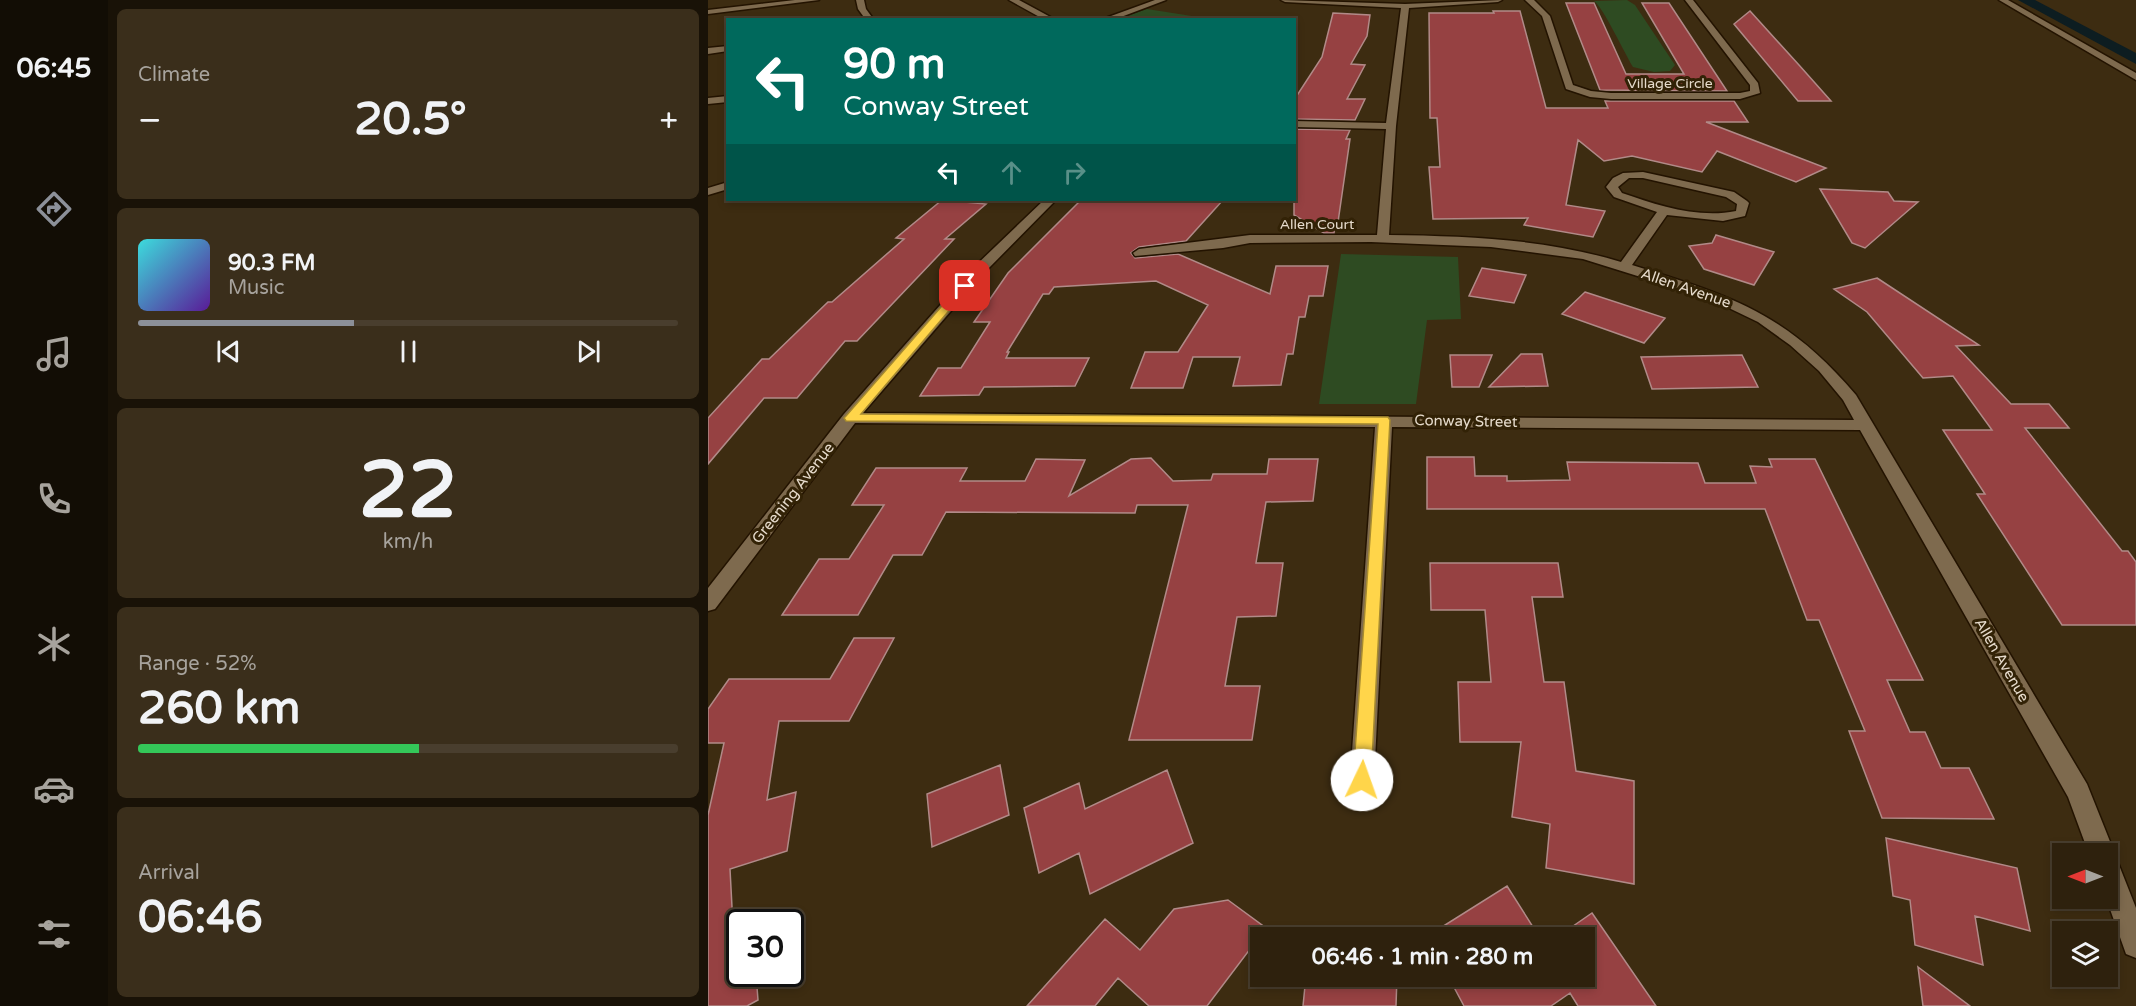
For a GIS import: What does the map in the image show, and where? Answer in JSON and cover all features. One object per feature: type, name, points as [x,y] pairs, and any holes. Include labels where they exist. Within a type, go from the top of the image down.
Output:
[{"type":"street","points":[[708,12],[815,0]]},
{"type":"street","points":[[860,0],[862,9],[869,18]]},
{"type":"street","points":[[1013,0],[1048,18]]},
{"type":"street","points":[[1110,18],[1162,0]]},
{"type":"street","points":[[1285,0],[1405,6],[1498,0]]},
{"type":"street","name":"Village Circle","points":[[1529,0],[1546,16],[1569,87],[1590,94],[1611,96],[1740,96],[1755,93],[1755,85],[1689,0]]},
{"type":"street","points":[[2003,0],[2136,77]]},
{"type":"street","points":[[1383,239],[1391,126],[1405,6]]},
{"type":"street","points":[[708,51],[726,48]]},
{"type":"street","points":[[708,101],[726,99]]},
{"type":"street","points":[[1296,124],[1391,126]]},
{"type":"street","points":[[1627,175],[1643,175],[1730,194],[1743,203],[1741,213],[1724,217],[1664,211],[1617,195],[1612,187],[1617,180],[1627,175]]},
{"type":"street","points":[[708,192],[726,186]]},
{"type":"street","name":"Greening Avenue","points":[[708,603],[850,418],[977,272],[1049,201]]},
{"type":"street","points":[[1624,267],[1664,211]]},
{"type":"street","name":"Allen Court","points":[[1138,253],[1223,244],[1250,238],[1383,239]]},
{"type":"street","name":"Allen Avenue","points":[[1383,239],[1445,239],[1515,245],[1574,254],[1624,267],[1729,302],[1792,338],[1826,367],[1850,398],[2078,792],[2098,843]]},
{"type":"street","name":"Conway Street","points":[[850,418],[1866,425]]},
{"type":"street","points":[[1362,780],[1384,420]]},
{"type":"street","points":[[2118,896],[2136,944]]},
{"type":"green space","points":[[1627,0],[1635,5],[1675,65],[1670,71],[1654,72],[1633,67],[1608,21],[1594,1]]},
{"type":"green space","points":[[1147,9],[1205,18],[1120,18]]},
{"type":"green space","points":[[1341,254],[1458,257],[1461,319],[1427,320],[1416,404],[1319,404]]},
{"type":"building","points":[[1566,3],[1594,3],[1626,74],[1684,74],[1642,3],[1669,3],[1727,91],[1600,90]]},
{"type":"building","points":[[1493,11],[1520,11],[1546,108],[1608,108],[1605,101],[1734,101],[1748,122],[1706,122],[1826,168],[1796,182],[1717,151],[1702,172],[1632,156],[1604,161],[1578,140],[1566,205],[1605,211],[1593,237],[1524,225],[1528,218],[1433,219],[1429,167],[1440,167],[1437,118],[1430,118],[1429,13],[1494,13]]},
{"type":"building","points":[[1750,11],[1831,101],[1798,101],[1734,24]]},
{"type":"building","points":[[1333,13],[1370,15],[1367,36],[1351,64],[1365,65],[1347,99],[1365,99],[1355,120],[1296,119],[1296,97],[1322,57]]},
{"type":"building","points":[[1296,129],[1350,130],[1346,139],[1350,139],[1338,222],[1335,222],[1334,233],[1324,233],[1294,215]]},
{"type":"building","points":[[1820,189],[1888,192],[1894,201],[1918,202],[1865,248],[1852,243]]},
{"type":"building","points":[[941,201],[986,204],[945,239],[954,239],[857,341],[845,341],[797,398],[764,398],[708,464],[708,418],[762,359],[769,359],[828,302],[832,302],[904,239],[896,238]]},
{"type":"building","points":[[1080,201],[1222,201],[1186,241],[1139,247],[1131,253],[1135,258],[1178,254],[1270,294],[1276,266],[1328,266],[1323,296],[1309,296],[1305,317],[1299,317],[1293,354],[1287,354],[1281,385],[1233,386],[1240,357],[1193,357],[1183,388],[1131,388],[1145,352],[1178,352],[1208,305],[1156,281],[1054,287],[1049,294],[1043,294],[1007,352],[1009,352],[1006,358],[1089,358],[1075,386],[984,387],[979,395],[920,396],[938,368],[961,368],[990,322],[974,322],[1008,273]]},
{"type":"building","points":[[1716,235],[1774,252],[1754,285],[1704,269],[1689,246],[1712,243]]},
{"type":"building","points":[[1482,268],[1526,275],[1514,303],[1469,296]]},
{"type":"building","points":[[1877,278],[1979,345],[1956,346],[2011,404],[2049,404],[2069,428],[2025,428],[2122,551],[2128,551],[2136,562],[2136,625],[2062,625],[1977,494],[1985,494],[1943,430],[1992,430],[1953,376],[1923,378],[1867,312],[1834,289]]},
{"type":"building","points":[[1585,292],[1665,318],[1644,343],[1562,314]]},
{"type":"building","points":[[1521,354],[1542,354],[1548,386],[1489,387]]},
{"type":"building","points":[[1450,355],[1492,355],[1479,387],[1452,387]]},
{"type":"building","points":[[1742,355],[1758,387],[1652,389],[1641,357]]},
{"type":"building","points":[[1427,457],[1474,457],[1475,476],[1507,476],[1507,481],[1570,480],[1567,462],[1698,463],[1705,483],[1756,483],[1750,466],[1772,467],[1769,459],[1815,459],[1923,680],[1887,680],[1910,732],[1925,732],[1941,768],[1969,768],[1994,819],[1882,818],[1849,731],[1865,731],[1819,620],[1807,620],[1765,509],[1427,509]]},
{"type":"building","points":[[1151,458],[1173,481],[1211,480],[1213,474],[1267,474],[1269,459],[1318,459],[1313,501],[1266,502],[1256,563],[1283,563],[1276,616],[1237,617],[1225,686],[1260,686],[1252,740],[1129,740],[1188,505],[1137,505],[1135,513],[946,512],[922,555],[893,555],[858,615],[782,615],[819,559],[849,559],[884,505],[852,505],[876,468],[967,468],[960,481],[1025,481],[1036,459],[1085,460],[1069,496],[1131,459]]},
{"type":"building","points":[[1430,563],[1558,563],[1563,597],[1532,597],[1544,682],[1564,682],[1576,771],[1634,781],[1634,884],[1546,868],[1550,824],[1512,817],[1521,742],[1460,742],[1458,682],[1491,682],[1485,610],[1431,610]]},
{"type":"building","points":[[854,638],[894,638],[849,721],[779,721],[767,800],[796,792],[787,851],[730,869],[732,909],[726,909],[726,987],[757,987],[758,1000],[747,1006],[708,1006],[708,815],[724,743],[708,743],[708,709],[729,679],[830,679]]},
{"type":"building","points":[[1000,765],[1009,815],[932,847],[927,794]]},
{"type":"building","points":[[1167,770],[1193,843],[1090,894],[1079,853],[1039,873],[1024,808],[1079,783],[1085,809]]},
{"type":"building","points":[[1886,838],[2017,868],[2030,931],[1975,916],[1983,965],[1915,945],[1910,900],[1893,896]]},
{"type":"building","points":[[1507,886],[1533,927],[1442,927]]},
{"type":"building","points":[[1228,900],[1265,927],[1250,927],[1250,949],[1207,1006],[1149,1006],[1118,978],[1095,1006],[1027,1006],[1105,919],[1140,950],[1174,909]]},
{"type":"building","points":[[1592,913],[1656,1006],[1578,1006],[1570,993],[1551,1006],[1464,1006],[1454,987],[1595,987],[1595,927],[1572,927]]},
{"type":"building","points":[[1918,967],[1970,1006],[1923,1006]]},
{"type":"building","points":[[1305,987],[1397,987],[1396,1006],[1303,1006]]},
{"type":"waterway","points":[[2025,0],[2136,59]]},
{"type":"route","points":[[965,286],[930,329],[850,418],[1384,420],[1362,780]]}]
